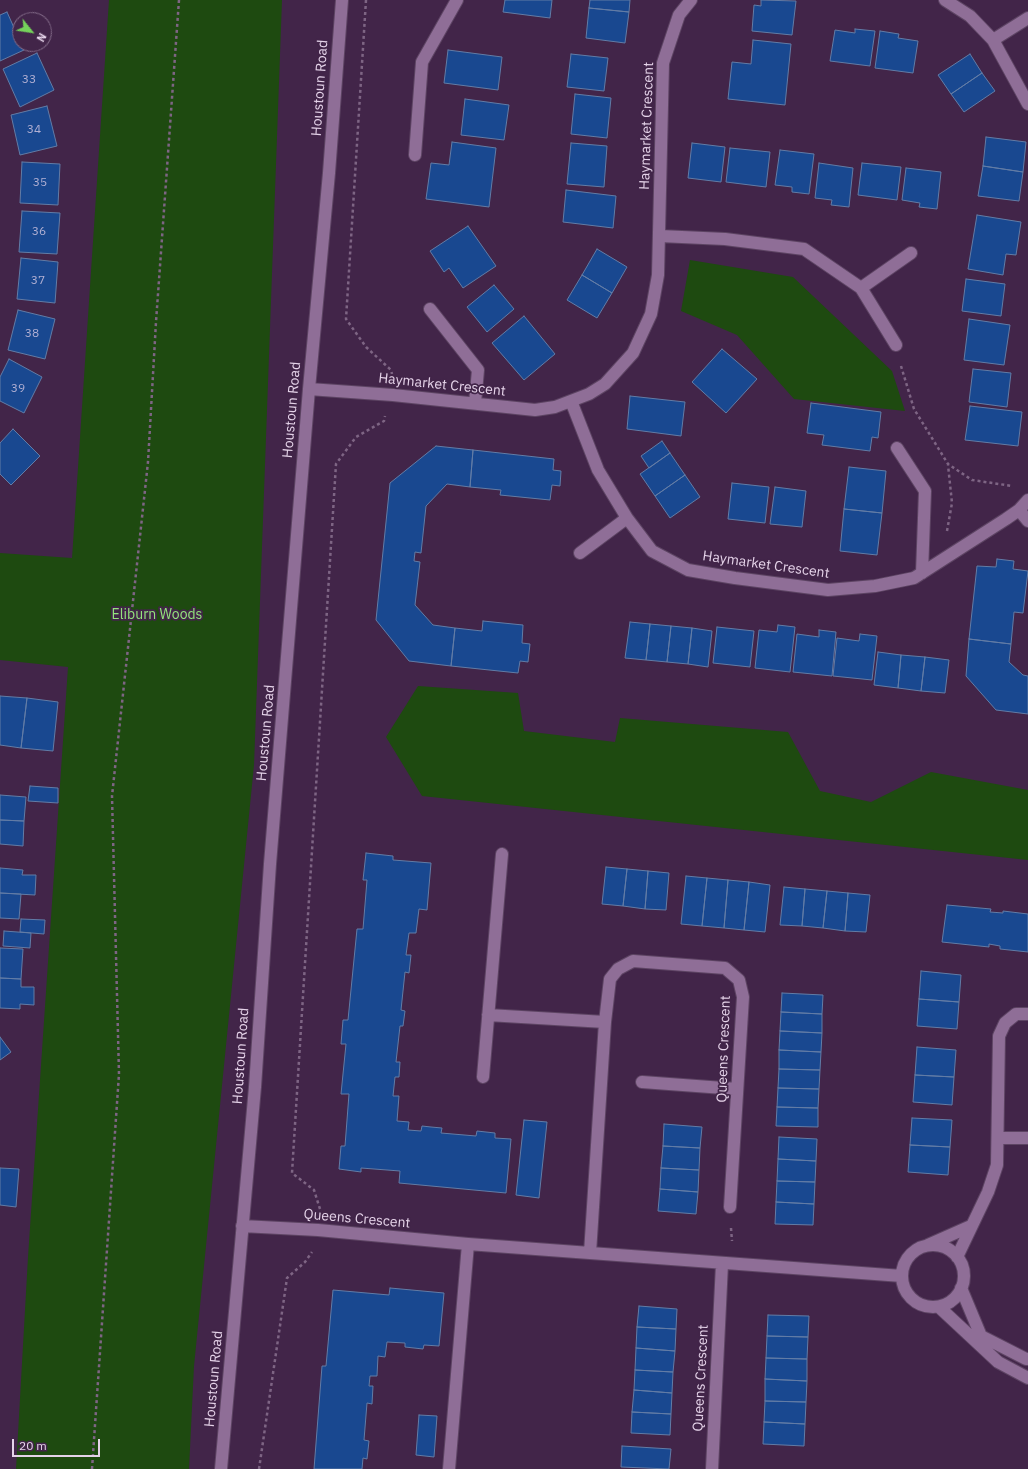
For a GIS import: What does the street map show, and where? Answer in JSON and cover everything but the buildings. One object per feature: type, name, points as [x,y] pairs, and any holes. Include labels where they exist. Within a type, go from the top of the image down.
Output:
[{"type":"street","name":"Houstoun Road","points":[[221,1469],[255,1087],[271,857],[309,389],[329,173],[342,0]]},
{"type":"street","points":[[415,155],[422,62],[457,0]]},
{"type":"street","name":"Haymarket Crescent","points":[[309,389],[393,395],[535,410],[555,407],[589,394],[605,384],[633,353],[651,314],[658,275],[660,236],[663,62],[679,15],[691,0]]},
{"type":"street","points":[[945,0],[970,16],[993,40],[1028,104]]},
{"type":"street","points":[[993,40],[1028,18]]},
{"type":"street","points":[[660,236],[725,239],[804,249],[861,288],[896,345]]},
{"type":"street","points":[[861,288],[911,253]]},
{"type":"street","points":[[430,309],[478,370],[475,403]]},
{"type":"street","name":"Haymarket Crescent","points":[[571,401],[598,470],[627,518],[652,551],[688,570],[735,578],[828,590],[875,586],[914,578],[1019,510],[1028,500]]},
{"type":"street","points":[[897,448],[925,491],[922,573]]},
{"type":"street","points":[[1019,510],[1028,521]]},
{"type":"street","points":[[580,553],[627,518]]},
{"type":"street","points":[[483,1077],[502,854]]},
{"type":"street","name":"Queens Crescent","points":[[590,1252],[605,1022],[610,979],[618,969],[633,962],[725,968],[739,980],[743,997],[730,1207]]},
{"type":"street","points":[[957,1257],[988,1192],[997,1165],[999,1036],[1005,1024],[1016,1014],[1028,1014]]},
{"type":"street","points":[[488,1015],[605,1022]]},
{"type":"street","points":[[642,1082],[737,1090]]},
{"type":"street","points":[[998,1138],[1028,1138]]},
{"type":"street","name":"Queens Crescent","points":[[242,1226],[318,1230],[468,1244],[902,1276]]},
{"type":"street","points":[[927,1246],[933,1245],[947,1249],[957,1257],[962,1266],[964,1276],[957,1296],[949,1303],[932,1308],[921,1305],[913,1300],[904,1289],[902,1276],[904,1266],[916,1250],[971,1226]]},
{"type":"street","points":[[449,1469],[468,1244]]},
{"type":"street","name":"Queens Crescent","points":[[712,1469],[727,1264]]},
{"type":"street","points":[[961,1288],[981,1336],[1028,1359]]},
{"type":"street","points":[[939,1307],[998,1362],[1028,1378]]},
{"type":"path","points":[[92,1469],[118,1074],[112,796],[148,462],[179,0]]},
{"type":"path","points":[[259,1469],[287,1278],[305,1262],[316,1246],[321,1211],[314,1190],[292,1173],[336,464],[356,437],[384,421],[393,395],[391,370],[366,347],[346,319],[366,0]]},
{"type":"path","points":[[896,345],[914,409],[948,464],[972,480],[1014,486]]},
{"type":"path","points":[[941,561],[952,503],[948,464]]},
{"type":"path","points":[[727,1264],[730,1207]]},
{"type":"green space","name":"Eliburn Woods","points":[[109,0],[282,0],[254,765],[194,1366],[189,1469],[16,1469],[28,1257],[68,667],[0,660],[0,553],[72,558]]},
{"type":"green space","points":[[690,260],[793,277],[892,371],[905,411],[794,399],[737,335],[681,311]]},
{"type":"green space","points":[[418,686],[518,693],[524,731],[615,742],[620,718],[788,732],[820,791],[871,802],[931,772],[1028,790],[1028,860],[422,796],[386,737]]}]
